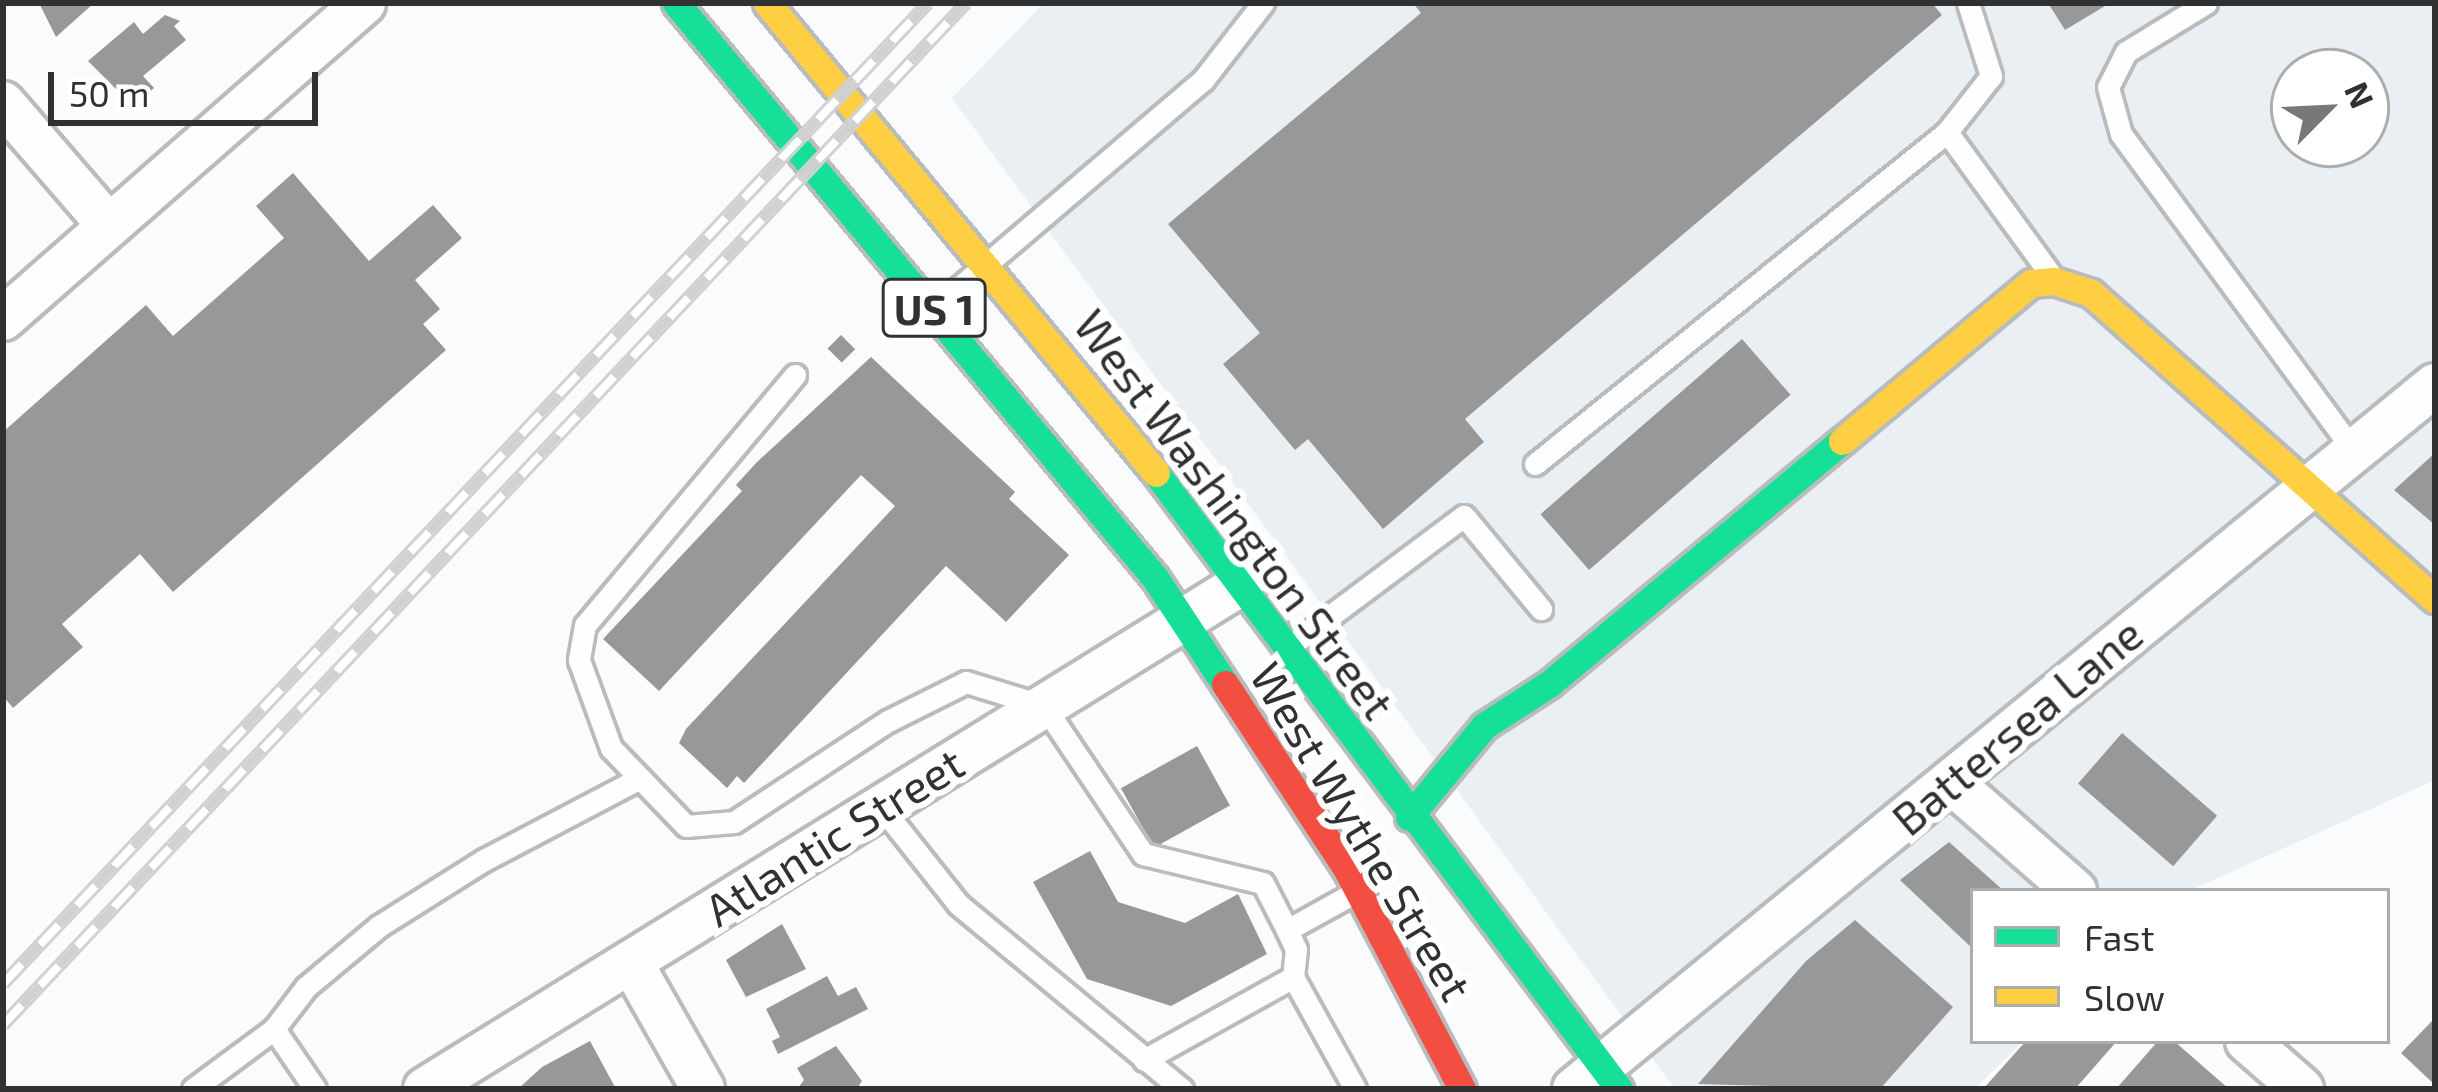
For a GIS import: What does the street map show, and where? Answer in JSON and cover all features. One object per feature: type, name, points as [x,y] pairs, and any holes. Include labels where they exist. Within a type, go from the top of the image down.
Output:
[{"type":"main road","name":"US 1","points":[[676,3],[934,308],[1184,618]]},
{"type":"main road","name":"West Washington Street","points":[[766,3],[990,264],[1243,583],[1598,1082]]},
{"type":"main road","points":[[1409,818],[1484,726],[1620,625],[2009,295],[2054,281],[2091,293],[2304,489],[2435,599]]},
{"type":"main road","name":"West Wythe Street","points":[[1184,618],[1358,890],[1462,1089]]},
{"type":"street","points":[[3,319],[364,3]]},
{"type":"street","points":[[3,103],[109,226]]},
{"type":"street","name":"Battersea Lane","points":[[1598,1082],[1951,782],[2435,385]]},
{"type":"street","name":"Atlantic Street","points":[[425,1089],[1243,583]]},
{"type":"street","points":[[1951,782],[2072,888]]},
{"type":"street","points":[[632,962],[704,1089]]},
{"type":"street","points":[[2250,1044],[2302,1089]]},
{"type":"lane","points":[[934,308],[1203,80],[1263,3]]},
{"type":"lane","points":[[1535,464],[1947,132],[1991,76],[1968,3]]},
{"type":"lane","points":[[2206,3],[2126,52],[2108,87],[2121,134],[2353,450]]},
{"type":"lane","points":[[1947,132],[2054,281]]},
{"type":"lane","points":[[795,375],[585,625],[579,660],[611,748],[686,826],[734,822],[888,721],[966,682],[1044,706],[1143,854],[1263,883],[1296,949],[1293,977],[1355,1089]]},
{"type":"lane","points":[[1288,647],[1464,516],[1541,609]]},
{"type":"lane","points":[[193,1089],[274,1029],[306,987],[380,926],[484,860],[640,778]]},
{"type":"lane","points":[[882,808],[958,904],[1182,1089]]},
{"type":"lane","points":[[1286,930],[1358,890]]},
{"type":"lane","points":[[1144,1060],[1293,977]]},
{"type":"lane","points":[[274,1029],[315,1089]]},
{"type":"shaded area","points":[[1044,3],[2435,3],[2435,780],[2196,888],[1970,888],[1970,1044],[2021,1044],[1974,1089],[1675,1089],[952,98]]},
{"type":"building","points":[[39,3],[94,3],[56,37]]},
{"type":"building","points":[[1413,3],[1932,3],[1942,15],[1465,419],[1484,442],[1383,529],[1308,439],[1295,450],[1223,364],[1260,333],[1168,224],[1421,13]]},
{"type":"building","points":[[2048,3],[2110,3],[2065,30]]},
{"type":"building","points":[[165,15],[180,21],[174,26],[186,40],[143,76],[154,88],[133,106],[88,61],[134,22],[143,34]]},
{"type":"building","points":[[293,173],[369,261],[433,205],[462,238],[415,280],[440,309],[423,324],[446,350],[173,592],[140,554],[62,624],[83,647],[13,708],[3,696],[3,432],[146,305],[173,336],[284,238],[256,206]]},
{"type":"building","points":[[841,335],[855,349],[842,363],[828,348]]},
{"type":"building","points":[[1742,339],[1791,395],[1589,570],[1540,514]]},
{"type":"building","points":[[871,357],[1015,492],[1009,499],[1069,555],[1006,622],[946,566],[744,783],[737,776],[727,788],[679,743],[686,729],[895,506],[861,475],[659,691],[603,639],[742,491],[736,485],[757,462]]},
{"type":"building","points":[[2435,453],[2435,525],[2394,490]]},
{"type":"building","points":[[2122,733],[2217,816],[2173,866],[2078,784]]},
{"type":"building","points":[[1197,746],[1230,805],[1154,848],[1121,788]]},
{"type":"building","points":[[1949,842],[2001,888],[1970,888],[1970,946],[1900,880]]},
{"type":"building","points":[[1090,851],[1118,902],[1185,923],[1238,894],[1267,954],[1171,1006],[1087,979],[1033,882]]},
{"type":"building","points":[[1855,920],[1953,1007],[1880,1089],[1698,1084],[1806,961]]},
{"type":"building","points":[[782,924],[806,969],[746,997],[726,960]]},
{"type":"building","points":[[827,976],[838,996],[856,987],[868,1009],[778,1054],[772,1041],[780,1037],[766,1009]]},
{"type":"building","points":[[2435,1018],[2435,1085],[2401,1053]]},
{"type":"building","points":[[590,1041],[616,1089],[518,1089],[542,1067]]},
{"type":"building","points":[[2023,1044],[2114,1044],[2075,1089],[1983,1089]]},
{"type":"building","points":[[2155,1044],[2177,1044],[2229,1089],[2116,1089]]},
{"type":"building","points":[[836,1046],[862,1081],[858,1087],[797,1089],[804,1080],[797,1068]]},
{"type":"railway","points":[[3,984],[928,3]]},
{"type":"railway","points":[[3,1025],[966,3]]},
{"type":"traffic: fast","points":[[676,3],[1155,578],[1225,684]]},
{"type":"traffic: fast","points":[[1409,817],[1484,726],[1549,684],[1842,441]]},
{"type":"traffic: fast","points":[[1156,473],[1619,1089]]},
{"type":"traffic: slow","points":[[767,3],[1156,473]]},
{"type":"traffic: slow","points":[[1842,441],[2031,283],[2054,281],[2091,293],[2435,599]]},
{"type":"traffic: jam","points":[[1225,684],[1346,868],[1462,1089]]}]
